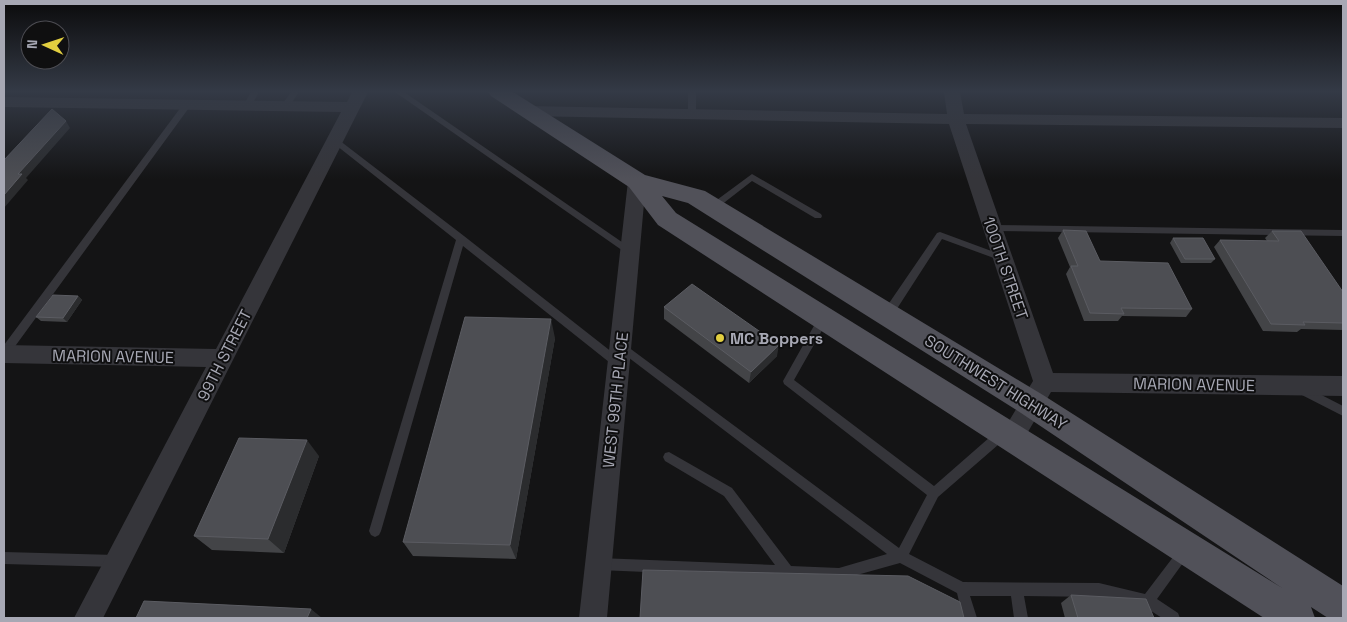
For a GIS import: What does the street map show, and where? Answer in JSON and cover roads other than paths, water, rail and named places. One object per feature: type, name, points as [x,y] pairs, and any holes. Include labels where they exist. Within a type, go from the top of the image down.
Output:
[{"type":"main road","name":"SOUTHWEST HIGHWAY","points":[[544,121],[637,182],[667,219],[1188,547],[1285,615]]},
{"type":"main road","name":"SOUTHWEST HIGHWAY","points":[[637,182],[696,197],[887,315],[1039,393],[1343,607]]},
{"type":"street","name":"99TH STREET","points":[[88,618],[345,121]]},
{"type":"street","name":"100TH STREET","points":[[957,121],[1002,258],[1039,393]]},
{"type":"street","points":[[1113,121],[1343,124]]},
{"type":"street","name":"WEST 99TH PLACE","points":[[593,618],[637,182]]},
{"type":"street","name":"MARION AVENUE","points":[[4,353],[222,358]]},
{"type":"street","name":"MARION AVENUE","points":[[1039,393],[1292,385],[1343,386]]},
{"type":"street","points":[[1008,434],[1039,393]]},
{"type":"lane","points":[[4,353],[174,121]]},
{"type":"lane","points":[[441,121],[630,251]]},
{"type":"lane","points":[[335,140],[461,238],[901,557],[962,589],[1099,590],[1148,601],[1173,618]]},
{"type":"lane","points":[[713,207],[752,177],[818,216]]},
{"type":"lane","points":[[992,228],[1343,233]]},
{"type":"lane","points":[[887,315],[940,235],[1002,258]]},
{"type":"lane","points":[[375,530],[461,238]]},
{"type":"lane","points":[[824,318],[788,381],[934,493]]},
{"type":"lane","points":[[1292,385],[1343,412]]},
{"type":"lane","points":[[598,564],[839,574],[901,557],[934,493],[1008,434]]},
{"type":"lane","points":[[669,457],[728,492],[786,571]]},
{"type":"lane","points":[[1148,601],[1188,547]]},
{"type":"lane","points":[[4,558],[117,561]]},
{"type":"lane","points":[[962,589],[970,618]]},
{"type":"lane","points":[[1016,589],[1021,618]]},
{"type":"place","name":"MC Boppers","points":[[720,338]]}]
